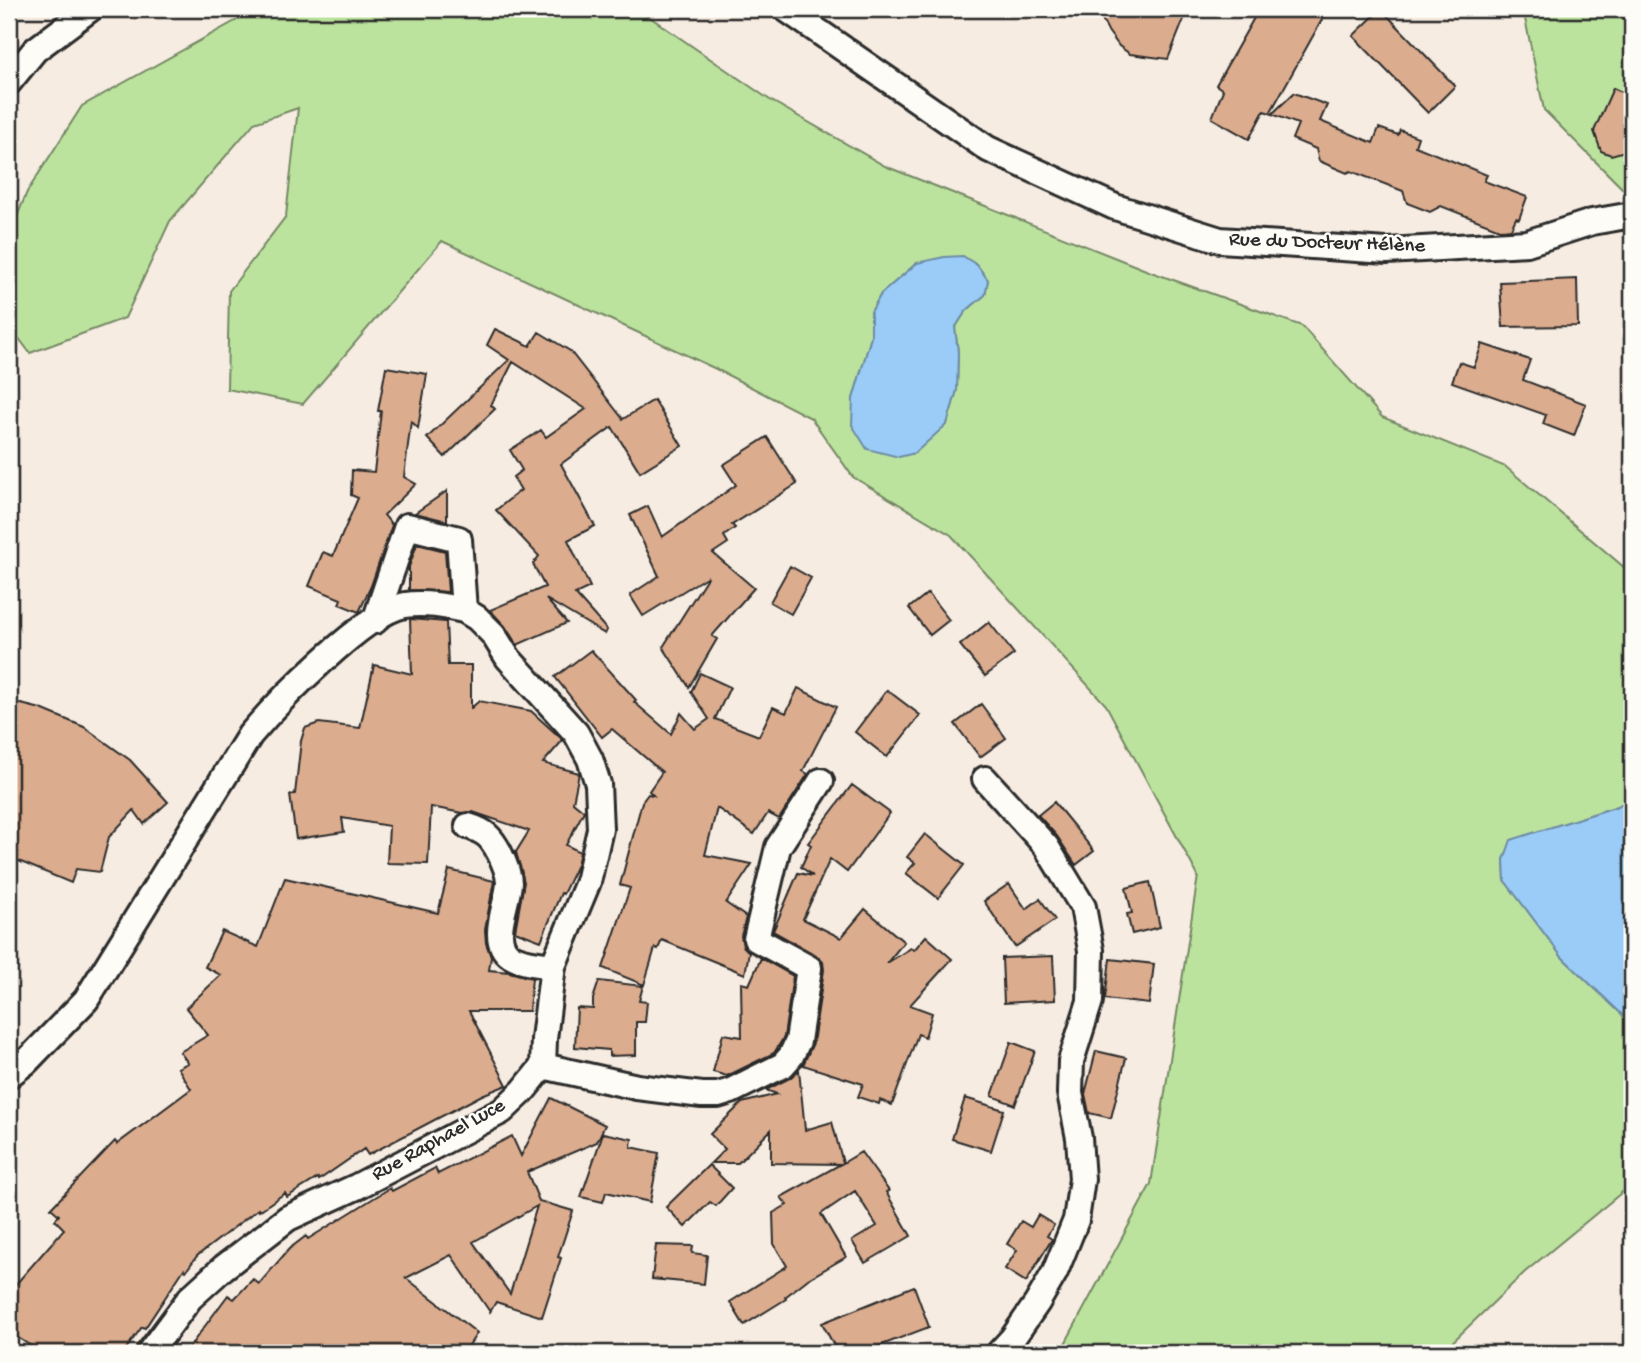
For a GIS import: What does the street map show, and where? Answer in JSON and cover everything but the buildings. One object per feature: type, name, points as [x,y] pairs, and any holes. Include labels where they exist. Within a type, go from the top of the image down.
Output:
[{"type":"street","points":[[9,82],[34,50],[90,9]]},
{"type":"street","name":"Rue du Docteur Hélène","points":[[786,9],[988,149],[1115,207],[1220,240],[1387,251],[1513,244],[1527,243],[1592,222],[1632,215]]},
{"type":"street","points":[[375,621],[407,526],[459,539],[464,610]]},
{"type":"street","points":[[9,1075],[26,1062],[86,1000],[250,735],[273,707],[357,632],[404,605],[432,604],[464,610],[477,618],[493,634],[508,658],[576,733],[590,759],[598,783],[600,829],[588,882],[553,966],[543,1066],[637,1087],[710,1095],[732,1091],[783,1065],[798,1041],[808,968],[756,939],[778,846],[821,781]]},
{"type":"street","points":[[985,779],[1046,846],[1083,907],[1091,950],[1090,1001],[1072,1061],[1070,1093],[1079,1138],[1082,1179],[1076,1220],[1055,1272],[1037,1303],[999,1353]]},
{"type":"street","points":[[468,827],[490,836],[506,866],[509,883],[500,932],[505,950],[512,957],[553,966]]},
{"type":"street","name":"Rue Raphael Luce","points":[[149,1353],[190,1298],[223,1268],[288,1218],[356,1187],[502,1111],[543,1066]]},
{"type":"green space","points":[[257,9],[638,9],[770,100],[885,166],[1151,272],[1302,326],[1382,417],[1506,467],[1632,574],[1632,797],[1618,806],[1512,840],[1504,860],[1505,881],[1562,957],[1632,1024],[1632,1184],[1525,1272],[1441,1353],[1060,1353],[1151,1184],[1198,876],[1106,705],[951,535],[853,477],[811,418],[716,369],[442,241],[303,404],[227,389],[229,291],[286,216],[298,108],[254,123],[170,221],[125,318],[30,353],[9,325],[9,236],[27,192],[82,106]],"holes":[[[917,263],[977,265],[988,280],[985,295],[966,311],[955,328],[958,352],[957,390],[947,424],[931,437],[853,399],[871,337],[871,312],[881,294]]]},
{"type":"green space","points":[[1523,9],[1632,9],[1632,186],[1623,189],[1544,110]]},
{"type":"water","points":[[963,256],[977,265],[988,280],[985,295],[966,311],[955,328],[958,352],[957,390],[947,424],[915,453],[899,457],[867,449],[852,425],[853,399],[871,337],[871,312],[881,294],[917,263]]},
{"type":"water","points":[[1632,797],[1632,1024],[1562,957],[1505,881],[1504,860],[1511,840],[1618,806]]}]
